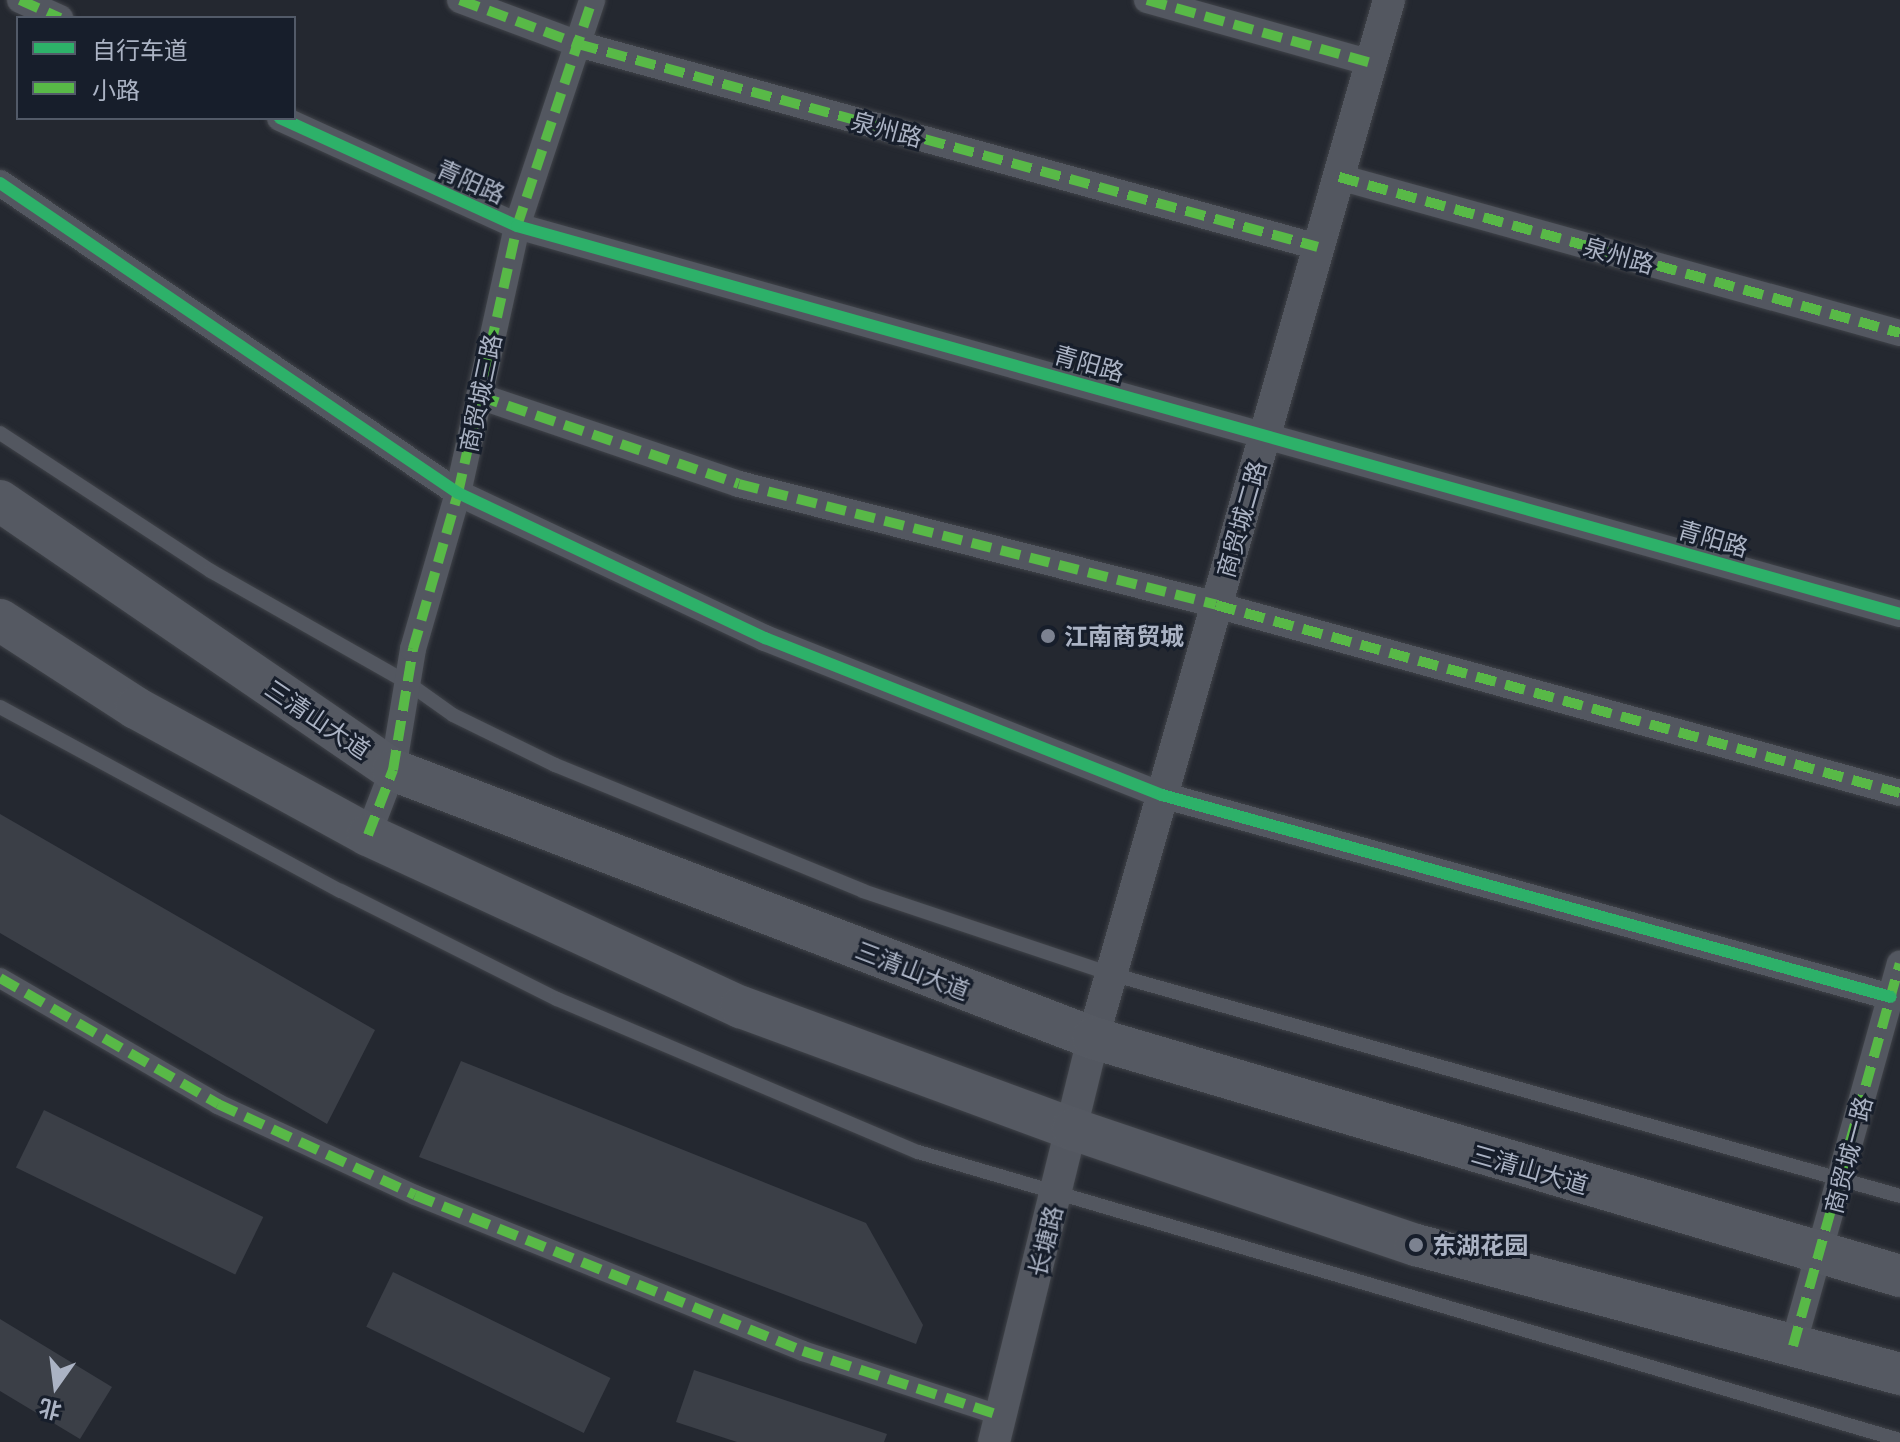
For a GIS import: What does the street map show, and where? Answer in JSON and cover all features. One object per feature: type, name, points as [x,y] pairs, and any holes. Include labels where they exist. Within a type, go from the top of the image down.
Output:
[{"type":"main road","name":"三清山大道","points":[[0,501],[393,770],[1093,1038],[1900,1276]]},
{"type":"main road","points":[[0,620],[136,708],[368,835],[741,1007],[1073,1129],[1416,1245],[1900,1374]]},
{"type":"street","points":[[20,0],[56,16]]},
{"type":"street","name":"泉州路","points":[[460,0],[578,44],[1318,247]]},
{"type":"street","name":"商贸城三路","points":[[368,835],[393,770],[408,683],[458,493],[517,226],[592,0]]},
{"type":"street","points":[[1147,0],[1371,63]]},
{"type":"street","name":"商贸城二路","points":[[1093,1038],[1389,0]]},
{"type":"street","name":"青阳路","points":[[284,120],[517,226],[1900,614]]},
{"type":"street","name":"泉州路","points":[[1339,177],[1900,333]]},
{"type":"street","points":[[0,183],[458,493],[765,638],[1162,795],[1891,997]]},
{"type":"street","points":[[479,396],[739,484],[1216,605],[1900,793]]},
{"type":"street","name":"商贸城一路","points":[[1793,1346],[1822,1253],[1900,964]]},
{"type":"street","points":[[0,978],[218,1104],[415,1195],[998,1429]]},
{"type":"street","name":"长塘路","points":[[998,1429],[1093,1038]]},
{"type":"lane","points":[[0,433],[211,571],[408,683],[453,715],[555,765],[863,891],[1111,974],[1417,1056],[1900,1196]]},
{"type":"lane","points":[[0,707],[341,891],[557,999],[918,1152],[1900,1440]]},
{"type":"building","points":[[0,814],[375,1030],[327,1124],[0,933]]},
{"type":"building","points":[[461,1061],[866,1223],[923,1325],[916,1344],[419,1157]]},
{"type":"building","points":[[44,1110],[263,1217],[235,1274],[16,1168]]},
{"type":"building","points":[[393,1272],[611,1378],[584,1433],[366,1327]]},
{"type":"building","points":[[0,1319],[112,1387],[80,1439],[0,1391]]},
{"type":"building","points":[[694,1370],[887,1434],[884,1442],[737,1442],[676,1422]]},
{"type":"marked path","points":[[20,0],[56,16]]},
{"type":"marked path","points":[[460,0],[578,44],[1318,247]]},
{"type":"marked path","points":[[368,835],[393,770],[413,649],[458,493],[517,226],[592,0]]},
{"type":"marked path","points":[[1147,0],[1371,63]]},
{"type":"marked path","points":[[1339,177],[1900,333]]},
{"type":"marked path","points":[[479,396],[739,484],[1216,605],[1900,793]]},
{"type":"marked path","points":[[1793,1346],[1900,964]]},
{"type":"marked path","points":[[0,978],[218,1104],[415,1195],[803,1351],[1002,1416]]},
{"type":"cycle path","points":[[284,120],[517,226],[1900,614]]},
{"type":"cycle path","points":[[0,183],[458,493],[765,638],[1162,795],[1891,997]]},
{"type":"place","name":"江南商贸城","points":[[1048,636]]},
{"type":"place","name":"东湖花园","points":[[1416,1245]]}]
